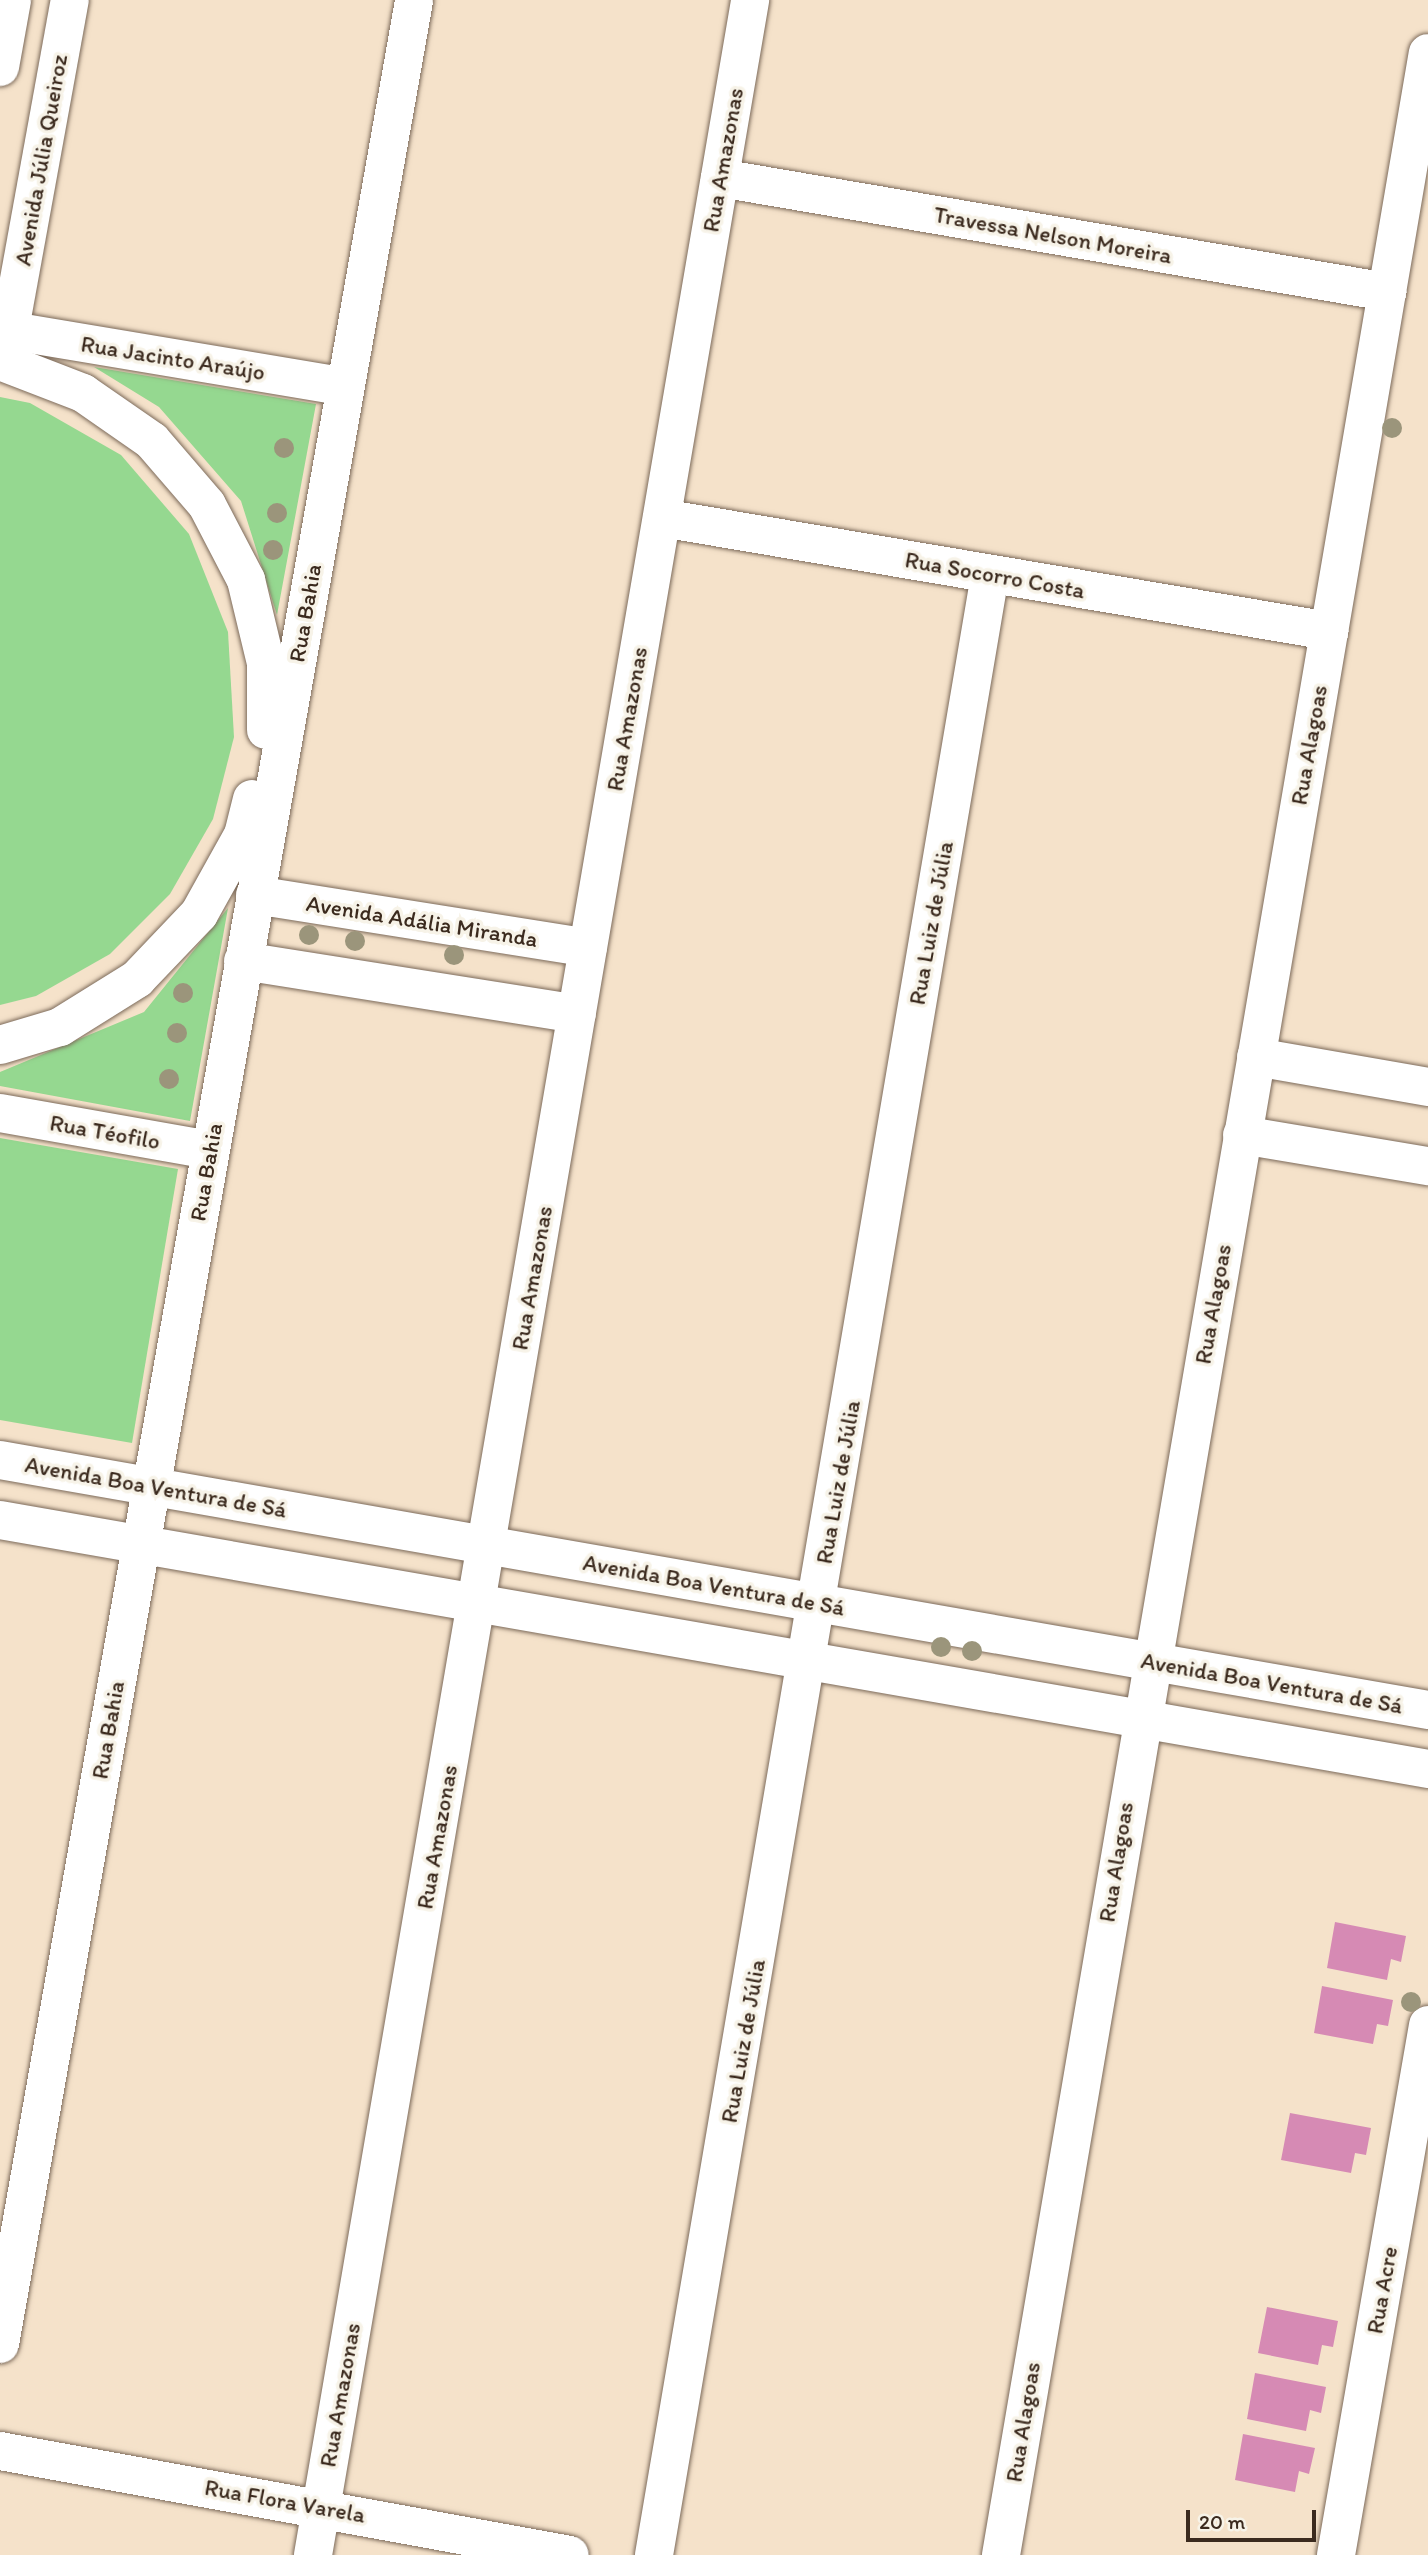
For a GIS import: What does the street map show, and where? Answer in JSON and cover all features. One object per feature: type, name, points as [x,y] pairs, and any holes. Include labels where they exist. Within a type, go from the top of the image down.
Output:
[{"type":"street","points":[[0,67],[12,0]]},
{"type":"street","name":"Avenida Júlia Queiroz","points":[[3,346],[70,0]]},
{"type":"street","name":"Rua Bahia","points":[[0,2344],[255,895],[273,749],[345,387],[414,0]]},
{"type":"street","name":"Rua Amazonas","points":[[313,2555],[750,0]]},
{"type":"street","name":"Rua Alagoas","points":[[1001,2555],[1141,1718],[1428,53]]},
{"type":"street","name":"Travessa Nelson Moreira","points":[[720,178],[1387,292]]},
{"type":"street","points":[[0,1045],[60,1027],[137,979],[199,914],[243,835],[273,749],[266,663],[252,604],[207,505],[140,433],[83,393],[3,346]]},
{"type":"street","name":"Rua Jacinto Araújo","points":[[3,346],[345,387]]},
{"type":"street","name":"Rua Socorro Costa","points":[[662,518],[1329,632]]},
{"type":"street","name":"Rua Luiz de Júlia","points":[[654,2555],[809,1661],[990,574]]},
{"type":"street","name":"Avenida Adália Miranda","points":[[255,895],[588,947]]},
{"type":"street","points":[[243,961],[577,1014]]},
{"type":"street","points":[[1256,1057],[1428,1087]]},
{"type":"street","name":"Rua Téofilo","points":[[0,1113],[210,1150]]},
{"type":"street","points":[[1242,1135],[1428,1166]]},
{"type":"street","name":"Avenida Boa Ventura de Sá","points":[[0,1460],[1428,1710]]},
{"type":"street","points":[[0,1520],[1428,1769]]},
{"type":"street","name":"Rua Acre","points":[[1336,2555],[1428,2025]]},
{"type":"street","name":"Rua Flora Varela","points":[[0,2451],[321,2506],[570,2555]]},
{"type":"green space","points":[[94,367],[316,404],[277,615],[241,501],[159,407]]},
{"type":"green space","points":[[0,397],[30,403],[121,455],[189,534],[228,632],[234,737],[213,819],[170,894],[110,954],[36,996],[0,1005]]},
{"type":"green space","points":[[228,908],[190,1121],[0,1086],[0,1072],[144,1012]]},
{"type":"green space","points":[[0,1138],[178,1169],[132,1443],[0,1420]]},
{"type":"building","points":[[1335,1922],[1406,1936],[1401,1962],[1391,1959],[1387,1980],[1327,1968]]},
{"type":"building","points":[[1322,1986],[1393,2000],[1388,2026],[1377,2024],[1373,2044],[1314,2033]]},
{"type":"building","points":[[1290,2113],[1371,2128],[1366,2155],[1355,2153],[1351,2173],[1281,2160]]},
{"type":"building","points":[[1267,2307],[1338,2321],[1333,2347],[1322,2345],[1318,2365],[1258,2353]]},
{"type":"building","points":[[1255,2373],[1326,2387],[1321,2413],[1310,2410],[1306,2431],[1247,2419]]},
{"type":"building","points":[[1243,2434],[1315,2448],[1309,2474],[1299,2471],[1295,2492],[1235,2480]]}]
